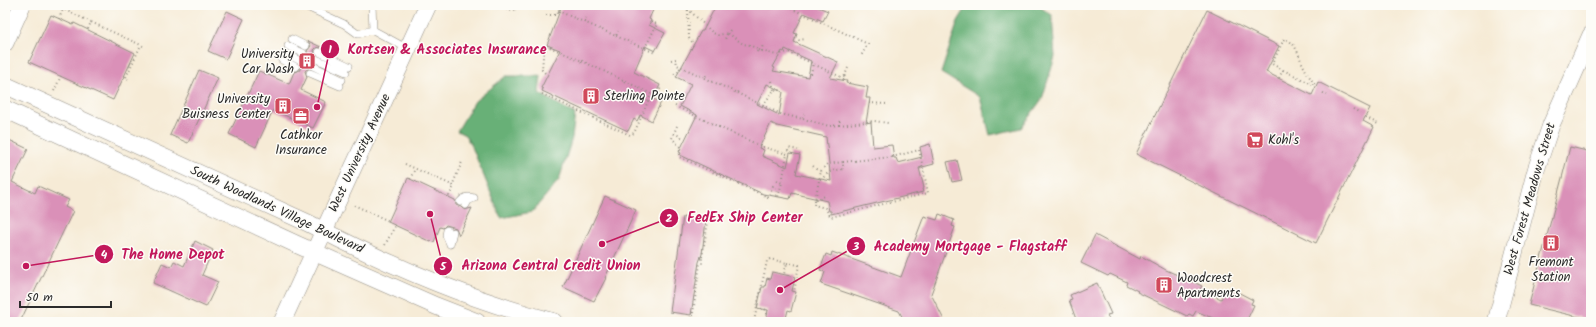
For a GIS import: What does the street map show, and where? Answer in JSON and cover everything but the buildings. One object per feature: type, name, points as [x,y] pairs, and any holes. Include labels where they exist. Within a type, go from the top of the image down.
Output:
[{"type":"street","points":[[5,43],[22,5]]},
{"type":"street","name":"West University Avenue","points":[[282,322],[428,5]]},
{"type":"street","name":"West Forest Meadows Street","points":[[1496,322],[1536,170],[1551,125],[1591,35]]},
{"type":"street","name":"South Woodlands Village Boulevard","points":[[5,85],[405,269],[445,286],[498,305],[555,322]]},
{"type":"street","name":"South Woodlands Village Boulevard","points":[[5,109],[315,252],[436,306],[477,322]]},
{"type":"lane","points":[[302,5],[344,24],[358,34],[373,30],[408,49]]},
{"type":"lane","points":[[372,5],[373,30]]},
{"type":"lane","points":[[292,39],[306,46]]},
{"type":"lane","points":[[282,60],[299,60],[287,50]]},
{"type":"lane","points":[[341,83],[314,62],[347,69]]},
{"type":"path","points":[[54,5],[142,45],[126,78]]},
{"type":"path","points":[[499,5],[510,10],[515,10],[519,8],[520,5]]},
{"type":"path","points":[[546,15],[556,15],[561,5]]},
{"type":"path","points":[[676,5],[688,10],[713,33],[718,35],[728,33],[743,44],[750,45],[776,55],[788,52],[845,78],[848,68]]},
{"type":"path","points":[[784,5],[868,44],[861,56]]},
{"type":"path","points":[[59,18],[63,9]]},
{"type":"path","points":[[688,10],[689,38],[692,42]]},
{"type":"path","points":[[558,11],[655,53]]},
{"type":"path","points":[[584,22],[586,17]]},
{"type":"path","points":[[88,29],[91,22]]},
{"type":"path","points":[[645,48],[657,24],[651,22]]},
{"type":"path","points":[[725,39],[730,30]]},
{"type":"path","points":[[616,36],[618,31]]},
{"type":"path","points":[[795,38],[800,40],[805,39]]},
{"type":"path","points":[[1284,39],[1286,39],[1296,48],[1303,66],[1315,86],[1283,70],[1272,64],[1284,39]]},
{"type":"path","points":[[756,54],[763,45]]},
{"type":"path","points":[[545,73],[541,67],[547,46],[611,73],[661,99]]},
{"type":"path","points":[[671,60],[676,59],[677,65],[781,114],[829,126],[874,121],[888,123]]},
{"type":"path","points":[[580,65],[582,61]]},
{"type":"path","points":[[811,74],[813,63]]},
{"type":"path","points":[[674,74],[678,72],[681,66]]},
{"type":"path","points":[[1279,78],[1283,70]]},
{"type":"path","points":[[705,78],[707,73]]},
{"type":"path","points":[[53,92],[61,76]]},
{"type":"path","points":[[623,85],[625,81]]},
{"type":"path","points":[[763,106],[774,90],[772,81]]},
{"type":"path","points":[[657,97],[661,87]]},
{"type":"path","points":[[736,92],[739,88]]},
{"type":"path","points":[[774,90],[783,90]]},
{"type":"path","points":[[1323,93],[1327,95]]},
{"type":"path","points":[[542,94],[630,135],[634,133],[651,94]]},
{"type":"path","points":[[869,103],[888,104]]},
{"type":"path","points":[[675,106],[762,148],[788,154]]},
{"type":"path","points":[[1353,109],[1360,113]]},
{"type":"path","points":[[803,119],[804,114]]},
{"type":"path","points":[[1366,117],[1378,124]]},
{"type":"path","points":[[838,125],[840,119]]},
{"type":"path","points":[[677,126],[672,138],[680,147],[679,157],[768,197],[773,186],[777,188],[776,196],[778,197],[789,148],[798,150]]},
{"type":"path","points":[[674,133],[683,138]]},
{"type":"path","points":[[919,150],[928,193],[831,217],[828,215],[825,208],[814,205],[821,170],[827,164],[843,162],[893,158],[919,150]]},
{"type":"path","points":[[449,196],[462,162]]},
{"type":"path","points":[[820,179],[824,178],[833,170],[843,170],[843,162]]},
{"type":"path","points":[[405,164],[452,186]]},
{"type":"path","points":[[813,166],[816,169],[821,170]]},
{"type":"path","points":[[919,169],[923,168]]},
{"type":"path","points":[[410,179],[415,169]]},
{"type":"path","points":[[776,180],[782,183]]},
{"type":"path","points":[[815,200],[825,196]]},
{"type":"path","points":[[354,205],[389,221]]},
{"type":"path","points":[[690,322],[708,222]]},
{"type":"path","points":[[385,245],[395,226]]},
{"type":"path","points":[[754,321],[764,283],[767,261],[770,259],[800,265],[794,292]]},
{"type":"path","points":[[784,274],[787,263]]},
{"type":"path","points":[[757,307],[768,310],[765,322]]},
{"type":"green space","points":[[968,5],[1037,5],[1052,15],[1055,57],[1042,99],[1021,128],[990,135],[980,97],[941,73],[958,21]]},
{"type":"green space","points":[[506,76],[541,76],[539,93],[575,114],[572,138],[559,180],[532,212],[501,218],[472,147],[465,135],[457,131],[475,101]]},
{"type":"place","name":"University Car Wash","points":[[307,61]]},
{"type":"place","name":"Sterling Pointe","points":[[591,96]]},
{"type":"place","name":"University Buisness Center","points":[[283,106]]},
{"type":"place","name":"Kortsen & Associates Insurance","points":[[317,107]]},
{"type":"place","name":"Cathkor Insurance","points":[[301,116]]},
{"type":"place","name":"Kohl's","points":[[1255,140]]},
{"type":"place","name":"Arizona Central Credit Union","points":[[430,214]]},
{"type":"place","name":"Fremont Station","points":[[1551,243]]},
{"type":"place","name":"FedEx Ship Center","points":[[602,244]]},
{"type":"place","name":"The Home Depot","points":[[26,266]]},
{"type":"place","name":"Woodcrest Apartments","points":[[1164,285]]},
{"type":"place","name":"Academy Mortgage - Flagstaff","points":[[780,290]]}]
